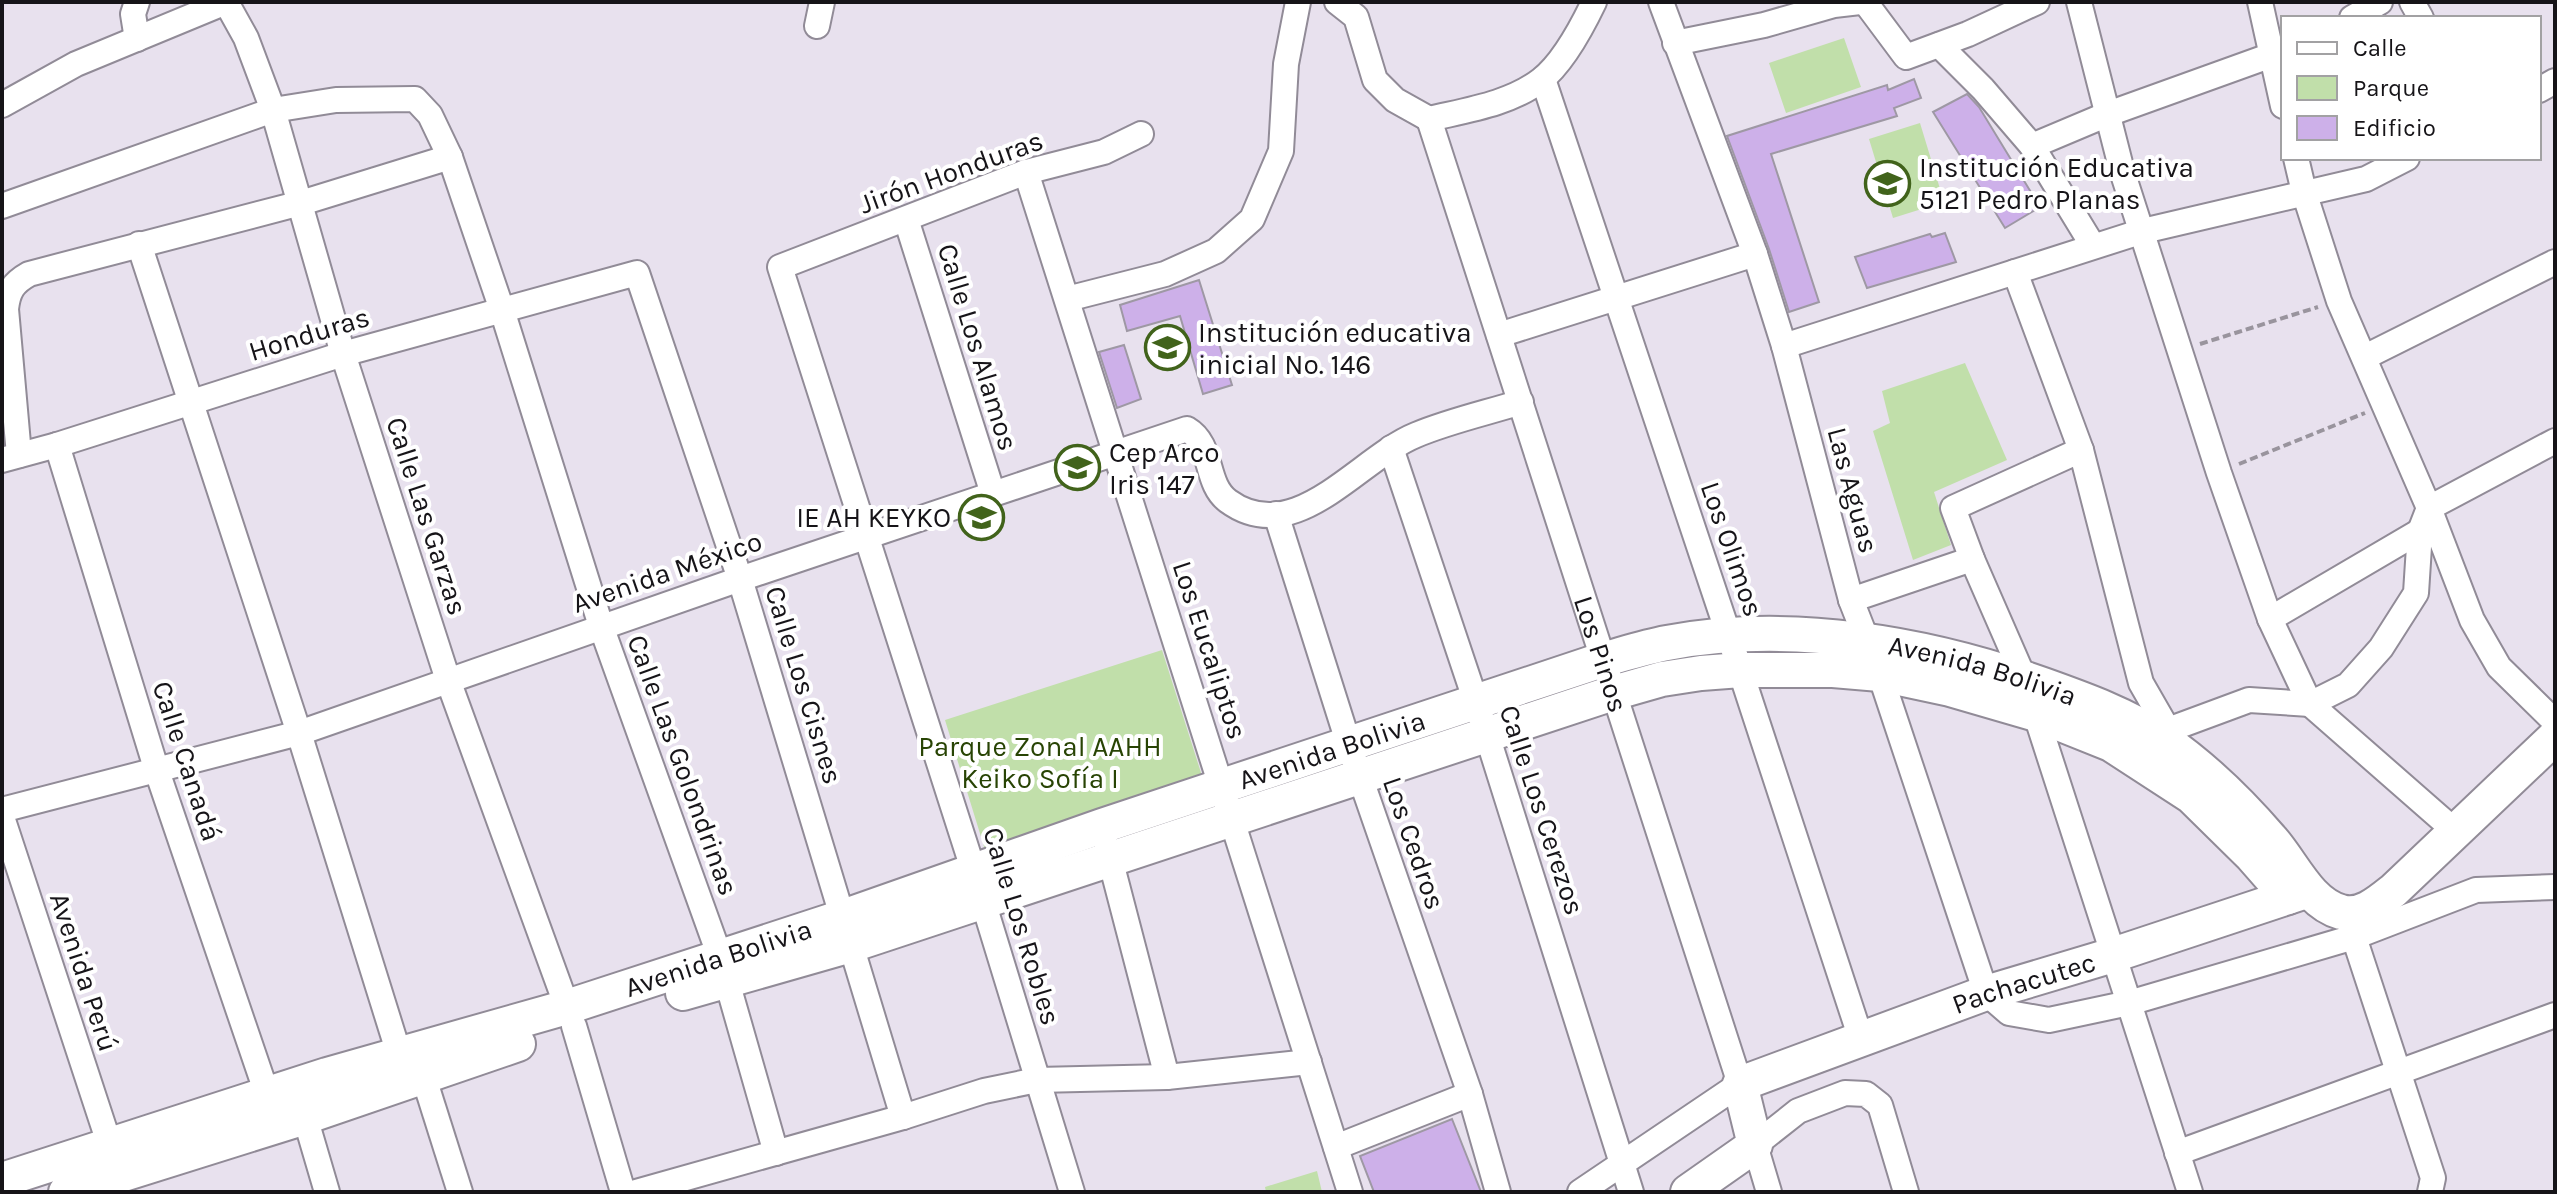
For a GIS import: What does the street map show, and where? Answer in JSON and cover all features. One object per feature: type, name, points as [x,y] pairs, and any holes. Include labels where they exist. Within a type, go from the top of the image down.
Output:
[{"type":"main road","name":"Avenida Bolivia","points":[[1228,804],[1349,745],[1602,660],[1668,643],[1782,634],[1875,658],[1950,689],[2036,714],[2111,744],[2191,796],[2252,856],[2299,893],[2338,912],[2352,926]]},
{"type":"main road","name":"Avenida Bolivia","points":[[2,1180],[137,1173],[267,1094],[331,1090],[847,931],[1106,842],[1228,804],[1360,777],[1662,679],[1741,670],[1833,670],[1875,658],[1945,657],[2024,678],[2166,735],[2271,838],[2299,893]]},
{"type":"main road","points":[[2352,926],[2555,737]]},
{"type":"main road","name":"Pachacutec","points":[[1740,1084],[1986,993],[2113,955],[2299,893]]},
{"type":"main road","name":"Los Pinos","points":[[1740,1084],[1755,1145]]},
{"type":"main road","name":"Avenida Bolivia","points":[[66,1192],[137,1173],[305,1117],[331,1090]]},
{"type":"main road","points":[[1688,1192],[1755,1145]]},
{"type":"street","points":[[137,2],[133,14],[137,39]]},
{"type":"street","points":[[2,105],[76,64],[226,2]]},
{"type":"street","name":"Calle Las Garzas","points":[[226,2],[246,38],[273,110],[343,354],[448,680],[570,1017],[623,1192]]},
{"type":"street","points":[[1067,299],[1165,274],[1216,251],[1252,219],[1281,151],[1286,64],[1298,2]]},
{"type":"street","points":[[1337,2],[1356,17],[1375,80],[1395,100],[1429,119],[1511,97],[1543,79],[1582,28],[1594,2]]},
{"type":"street","name":"Las Aguas","points":[[1661,2],[1755,254],[1784,346],[1851,600],[1875,658],[1986,993]]},
{"type":"street","points":[[1675,43],[1763,14],[1862,2],[1906,57],[2037,2]]},
{"type":"street","points":[[2079,2],[2122,171],[2219,473],[2270,619],[2310,704],[2455,831]]},
{"type":"street","points":[[2260,2],[2277,54],[2281,89]]},
{"type":"street","points":[[2356,16],[2380,2]]},
{"type":"street","points":[[1939,45],[1983,89],[2032,146],[2093,246]]},
{"type":"street","points":[[2032,146],[2108,114],[2277,54]]},
{"type":"street","name":"Los Olimos","points":[[1543,79],[1861,1039]]},
{"type":"street","name":"Calle Las Golondrinas","points":[[273,110],[336,100],[415,99],[424,107],[450,157],[502,310],[601,626],[724,968],[776,1153]]},
{"type":"street","points":[[2,206],[273,110]]},
{"type":"street","name":"Los Pinos","points":[[1429,119],[1740,1084]]},
{"type":"street","name":"Jirón Honduras","points":[[780,267],[1026,172],[1104,152],[1141,134]]},
{"type":"street","points":[[10,458],[6,309],[8,294],[16,281],[29,274],[301,203],[450,157]]},
{"type":"street","points":[[2296,160],[2339,301],[2429,508],[2472,620],[2499,667],[2555,722]]},
{"type":"street","points":[[1784,346],[2143,231],[2366,179],[2403,160]]},
{"type":"street","name":"Los Eucaliptos","points":[[1026,172],[1350,1192]]},
{"type":"street","name":"Calle Los Alamos","points":[[906,219],[993,494]]},
{"type":"street","points":[[139,244],[411,1064],[460,1192]]},
{"type":"street","points":[[1499,335],[1755,254]]},
{"type":"street","points":[[2365,357],[2555,262]]},
{"type":"street","name":"Calle Los Robles","points":[[780,267],[979,887],[1072,1192]]},
{"type":"street","points":[[2015,272],[2081,450],[2141,683],[2166,735],[2249,700],[2310,704],[2348,685],[2381,648],[2416,593],[2420,531],[2429,508],[2555,441]]},
{"type":"street","name":"Honduras","points":[[10,458],[343,354],[637,273]]},
{"type":"street","name":"Calle Los Cisnes","points":[[637,273],[740,579],[903,1117]]},
{"type":"street","name":"Avenida México","points":[[2,810],[299,733],[601,626],[1187,429],[1196,434],[1204,447],[1225,500],[1260,513],[1276,514],[1308,507],[1391,448],[1416,435],[1521,402]]},
{"type":"street","name":"Calle Canadá","points":[[57,445],[156,768],[267,1094]]},
{"type":"street","name":"Calle Los Cerezos","points":[[1391,448],[1477,702],[1631,1192]]},
{"type":"street","points":[[2081,450],[1953,508],[2024,678],[2190,1192]]},
{"type":"street","name":"Los Cedros","points":[[1276,514],[1349,745],[1470,1094],[1498,1192]]},
{"type":"street","points":[[2270,619],[2420,531]]},
{"type":"street","points":[[1851,600],[1972,559]]},
{"type":"street","name":"Avenida Perú","points":[[2,817],[137,1173]]},
{"type":"street","points":[[1106,842],[1167,1077]]},
{"type":"street","points":[[1986,993],[2009,1013],[2049,1020],[2129,1003],[2352,926],[2476,890],[2555,887]]},
{"type":"street","points":[[2352,926],[2433,1178],[2430,1192]]},
{"type":"street","points":[[2177,1153],[2555,1015]]},
{"type":"street","points":[[636,1192],[984,1091],[1037,1080],[1167,1077],[1309,1062]]},
{"type":"street","points":[[1580,1192],[1740,1084]]},
{"type":"street","points":[[1755,1145],[1798,1111],[1845,1093],[1866,1094],[1880,1105],[1906,1192]]},
{"type":"street","points":[[1336,1147],[1470,1094]]},
{"type":"street","points":[[305,1117],[327,1192]]},
{"type":"street","name":"Los Pinos","points":[[1755,1145],[1769,1192]]},
{"type":"path","points":[[2181,350],[2339,301]]},
{"type":"path","points":[[2219,473],[2385,405]]},
{"type":"green space","points":[[1844,38],[1861,87],[1786,113],[1769,63]]},
{"type":"green space","points":[[1920,123],[1944,202],[1893,218],[1869,139]]},
{"type":"green space","points":[[1965,363],[2007,460],[1934,492],[1951,545],[1913,560],[1873,431],[1890,423],[1882,391]]},
{"type":"green space","name":"Parque Zonal AAHH Keiko Sofía I","points":[[1162,650],[1203,779],[986,853],[945,720]]},
{"type":"green space","points":[[1317,1171],[1322,1192],[1266,1192],[1265,1187]]},
{"type":"building","points":[[1914,79],[1921,98],[1894,108],[1897,116],[1771,154],[1819,302],[1789,312],[1727,136],[1887,85],[1888,90]]},
{"type":"building","points":[[1967,94],[1979,107],[2040,207],[2005,228],[1933,112]]},
{"type":"building","points":[[1945,233],[1956,262],[1867,288],[1855,257],[1930,234],[1932,237]]},
{"type":"building","points":[[1199,280],[1232,385],[1203,394],[1180,316],[1127,331],[1120,305]]},
{"type":"building","points":[[1124,345],[1141,399],[1117,408],[1099,352]]},
{"type":"building","points":[[1452,1119],[1481,1192],[1374,1192],[1360,1156]]},
{"type":"place","name":"Institución Educativa 5121 Pedro Planas","points":[[1888,183]]},
{"type":"place","name":"Institución educativa inicial No. 146","points":[[1167,348]]},
{"type":"place","name":"Cep Arco Iris 147","points":[[1078,468]]},
{"type":"place","name":"IE AH KEYKO","points":[[982,517]]}]
